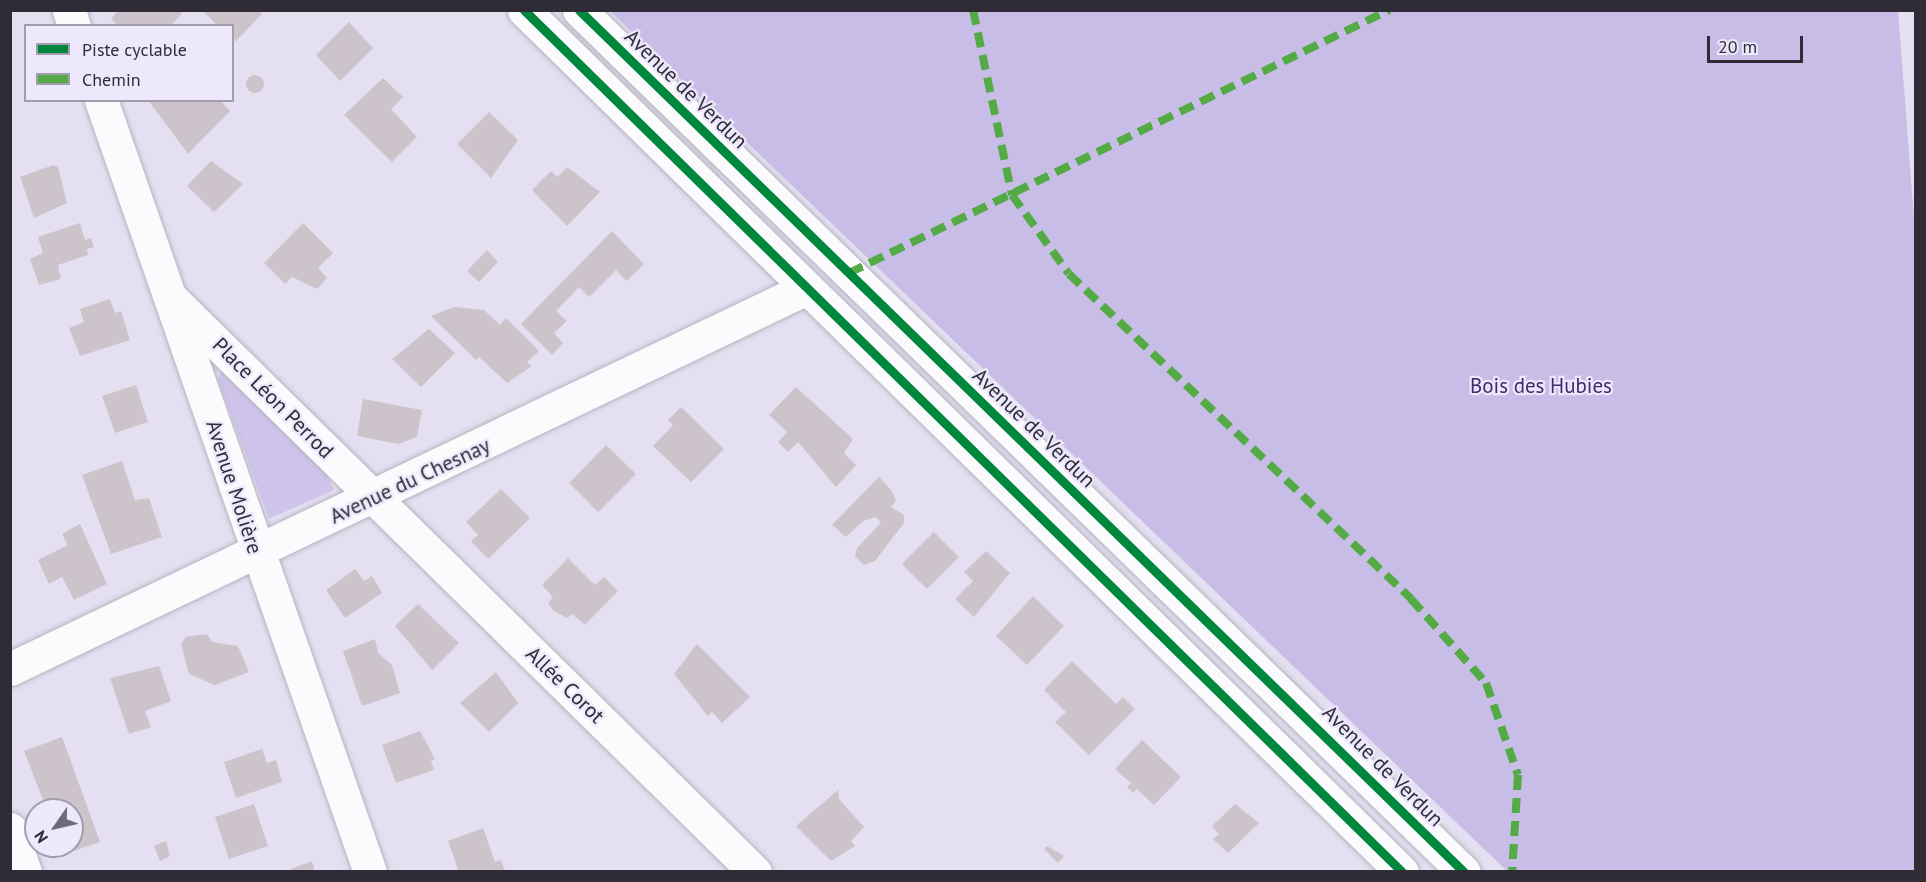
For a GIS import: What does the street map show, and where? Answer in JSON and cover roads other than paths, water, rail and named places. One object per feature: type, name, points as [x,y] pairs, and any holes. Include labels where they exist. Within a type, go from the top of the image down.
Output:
[{"type":"street","points":[[524,10],[1402,872]]},
{"type":"street","name":"Avenue de Verdun","points":[[579,10],[1464,872]]},
{"type":"street","name":"Avenue Molière","points":[[102,102],[171,298],[255,551],[370,872]]},
{"type":"street","name":"Avenue du Chesnay","points":[[10,669],[255,551],[375,499],[807,288]]},
{"type":"street","name":"Place Léon Perrod","points":[[171,298],[375,499]]},
{"type":"street","name":"Allée Corot","points":[[375,499],[754,872]]},
{"type":"street","points":[[10,830],[25,872]]},
{"type":"park label","name":"Bois des Hubies","points":[[1541,386]]}]
